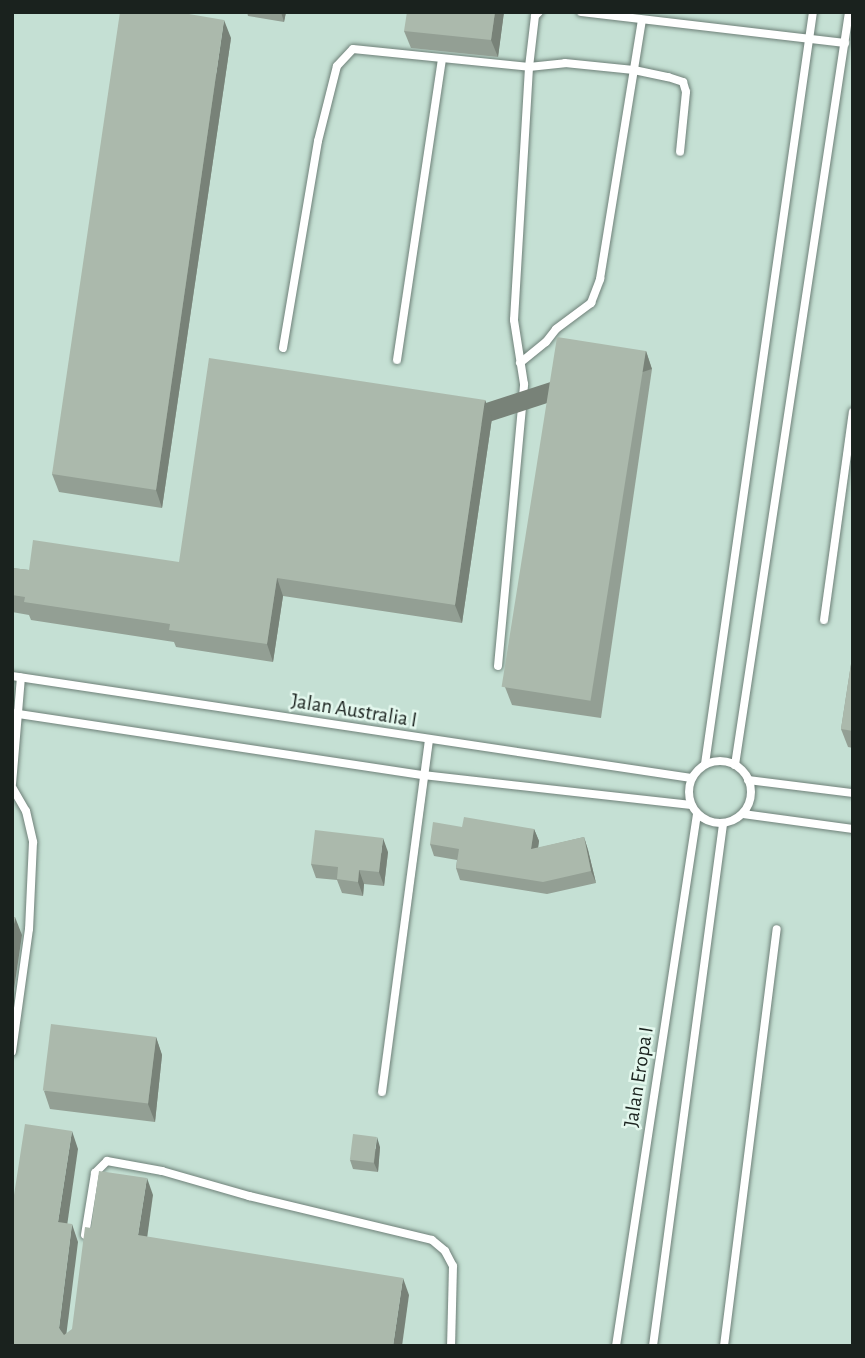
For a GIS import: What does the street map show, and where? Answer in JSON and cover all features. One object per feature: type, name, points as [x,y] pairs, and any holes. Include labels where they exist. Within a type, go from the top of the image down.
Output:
[{"type":"lane","points":[[498,666],[524,384],[514,320],[529,67],[535,16],[539,12]]},
{"type":"lane","points":[[581,12],[845,43]]},
{"type":"lane","points":[[705,764],[814,12]]},
{"type":"lane","points":[[735,765],[849,12]]},
{"type":"lane","points":[[520,363],[546,342],[556,329],[591,303],[600,279],[642,20]]},
{"type":"lane","points":[[283,348],[318,141],[337,66],[353,49],[529,67],[565,64],[634,70],[683,82],[686,92],[680,152]]},
{"type":"lane","points":[[397,360],[442,59]]},
{"type":"lane","points":[[824,620],[853,412]]},
{"type":"lane","points":[[12,1052],[29,929],[33,842],[26,811],[12,786],[17,676]]},
{"type":"lane","name":"Jalan Australia I","points":[[17,676],[691,778]]},
{"type":"lane","points":[[15,713],[423,775],[691,805]]},
{"type":"lane","points":[[382,1092],[429,740]]},
{"type":"lane","points":[[743,814],[751,798],[748,780],[735,765],[720,761],[705,764],[691,778],[688,791],[691,805],[697,814],[708,822],[723,824],[743,814],[853,829]]},
{"type":"lane","points":[[748,780],[853,793]]},
{"type":"lane","name":"Jalan Eropa I","points":[[616,1346],[697,814]]},
{"type":"lane","points":[[653,1346],[723,824]]},
{"type":"lane","points":[[724,1346],[748,1181],[777,929]]},
{"type":"lane","points":[[84,1244],[95,1174],[107,1161],[162,1171],[249,1196],[432,1240],[445,1251],[453,1266],[450,1346]]},
{"type":"shaded area","points":[[12,12],[853,12],[853,1346],[12,1346]]},
{"type":"building","points":[[120,12],[177,12],[224,20],[156,490],[52,474]]},
{"type":"building","points":[[407,12],[495,12],[491,40],[404,31]]},
{"type":"building","points":[[557,337],[646,351],[591,701],[502,687]]},
{"type":"building","points":[[209,358],[485,400],[455,605],[277,578],[267,644],[169,630],[170,624],[24,602],[25,597],[12,595],[12,568],[29,570],[33,540],[179,562]]},
{"type":"building","points":[[853,651],[853,731],[841,729]]},
{"type":"building","points":[[464,817],[534,829],[531,849],[584,837],[591,871],[543,882],[456,868],[459,849],[430,844],[433,822],[462,827]]},
{"type":"building","points":[[315,830],[383,838],[379,872],[359,870],[358,882],[337,879],[338,867],[311,864]]},
{"type":"building","points":[[51,1024],[156,1037],[148,1103],[43,1091]]},
{"type":"building","points":[[25,1124],[72,1131],[58,1222],[72,1224],[59,1328],[64,1335],[72,1329],[85,1227],[91,1228],[99,1171],[147,1178],[138,1235],[403,1278],[393,1346],[12,1346],[12,1208]]},
{"type":"building","points":[[353,1134],[377,1137],[374,1163],[350,1160]]}]
